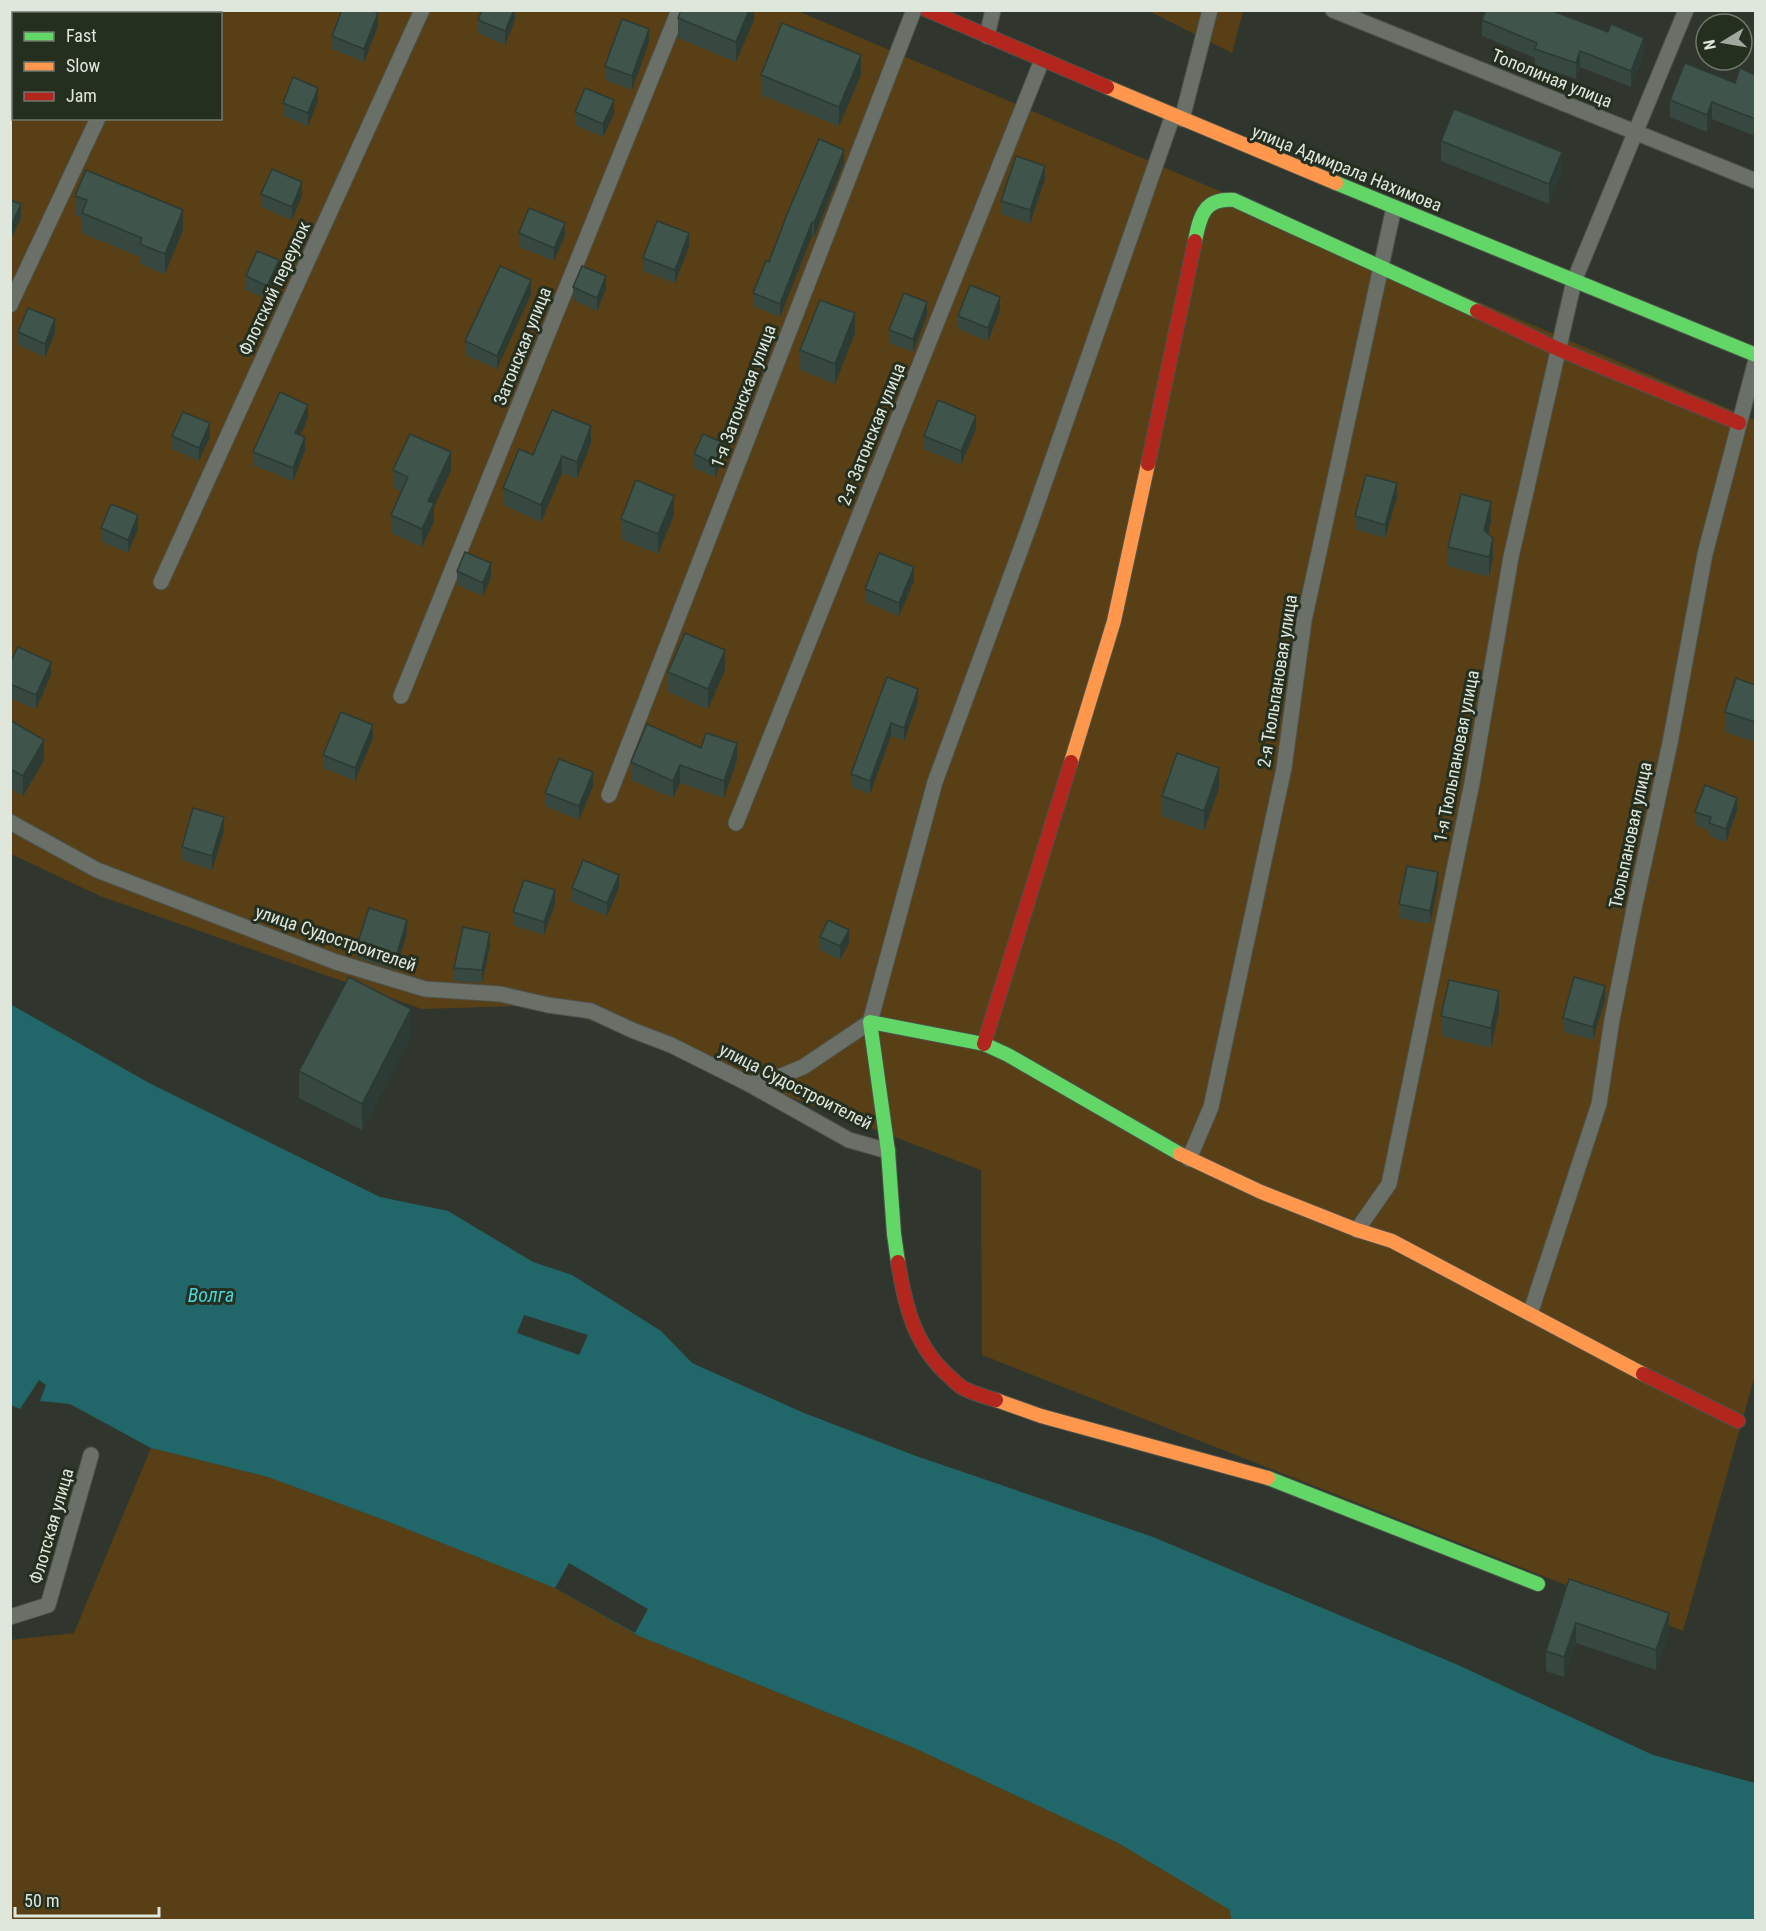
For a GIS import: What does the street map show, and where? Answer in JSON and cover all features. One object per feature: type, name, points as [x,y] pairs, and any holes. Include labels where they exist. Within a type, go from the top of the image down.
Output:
[{"type":"street","name":"Флотский переулок","points":[[161,582],[422,10]]},
{"type":"street","name":"Затонская улица","points":[[401,696],[679,10]]},
{"type":"street","name":"1-я Затонская улица","points":[[609,795],[914,10]]},
{"type":"street","name":"улица Адмирала Нахимова","points":[[927,10],[1177,117],[1755,355]]},
{"type":"street","points":[[987,36],[993,10]]},
{"type":"street","points":[[1210,10],[1177,117],[935,782],[870,1022],[888,1151],[894,1234],[904,1298],[912,1324],[926,1349],[944,1371],[964,1389],[1041,1416],[1269,1478],[1538,1584]]},
{"type":"street","name":"Тополиная улица","points":[[1333,10],[1755,181]]},
{"type":"street","name":"1-я Тюльпановая улица","points":[[1357,1230],[1389,1184],[1472,783],[1511,558],[1574,280],[1686,10]]},
{"type":"street","name":"2-я Затонская улица","points":[[736,823],[1042,60]]},
{"type":"street","points":[[10,305],[97,120]]},
{"type":"street","points":[[984,1044],[1114,621],[1201,214],[1211,203],[1221,198],[1234,200],[1382,266],[1558,349],[1739,423]]},
{"type":"street","name":"2-я Тюльпановая улица","points":[[1189,1159],[1211,1107],[1284,768],[1304,621],[1394,207]]},
{"type":"street","name":"Тюльпановая улица","points":[[1530,1314],[1599,1104],[1612,1020],[1670,742],[1706,554],[1755,360]]},
{"type":"street","name":"улица Судостроителей","points":[[10,822],[97,870],[336,962],[425,989],[500,994],[548,1005],[591,1011],[671,1045],[749,1084],[849,1140],[888,1151]]},
{"type":"street","points":[[749,1084],[776,1078],[803,1067],[870,1022],[984,1044],[1008,1055],[1189,1159],[1261,1192],[1357,1230],[1392,1241],[1603,1354],[1738,1421]]},
{"type":"street","name":"Флотская улица","points":[[10,1617],[48,1605],[91,1455]]},
{"type":"shaded area","points":[[11,11],[798,11],[1755,420],[1755,1375],[1683,1631],[982,1355],[981,1170],[549,1005],[422,1009],[100,896],[11,854]]},
{"type":"shaded area","points":[[1149,11],[1243,11],[1232,53]]},
{"type":"shaded area","points":[[151,1448],[268,1477],[555,1588],[639,1636],[912,1747],[1118,1843],[1231,1910],[1231,1920],[11,1920],[10,1640],[74,1633]]},
{"type":"water","name":"Волга","points":[[10,1004],[149,1083],[380,1197],[448,1211],[533,1262],[572,1275],[661,1331],[692,1363],[804,1413],[916,1456],[1153,1537],[1458,1665],[1653,1755],[1755,1783],[1755,1920],[1231,1920],[1230,1910],[1118,1843],[912,1747],[639,1636],[555,1588],[268,1477],[151,1448],[70,1404],[40,1401],[46,1385],[39,1380],[20,1409],[11,1405]]},
{"type":"pier","points":[[524,1315],[588,1335],[579,1355],[517,1333]]},
{"type":"pier","points":[[569,1563],[648,1609],[635,1633],[555,1588]]},
{"type":"building","points":[[49,10],[79,10],[78,12],[48,12]]},
{"type":"building","points":[[342,10],[372,10],[378,13],[364,49],[332,36]]},
{"type":"building","points":[[482,10],[514,10],[505,31],[478,20]]},
{"type":"building","points":[[681,10],[749,10],[736,42],[678,18]]},
{"type":"building","points":[[1486,10],[1550,10],[1608,32],[1611,24],[1644,38],[1631,71],[1580,51],[1576,63],[1535,49],[1537,43],[1482,20]]},
{"type":"building","points":[[622,19],[649,29],[632,76],[605,66]]},
{"type":"building","points":[[782,23],[861,55],[839,107],[761,75]]},
{"type":"building","points":[[1685,63],[1694,67],[1694,72],[1708,72],[1735,83],[1739,72],[1755,75],[1755,119],[1712,102],[1707,115],[1670,100]]},
{"type":"building","points":[[293,77],[318,88],[308,113],[283,103]]},
{"type":"building","points":[[585,88],[614,100],[603,124],[575,112]]},
{"type":"building","points":[[1454,109],[1562,152],[1549,184],[1441,141]]},
{"type":"building","points":[[819,139],[844,150],[814,223],[812,222],[780,304],[753,293],[766,261],[769,262]]},
{"type":"building","points":[[1016,156],[1045,166],[1030,210],[1001,201]]},
{"type":"building","points":[[272,169],[302,182],[292,207],[261,194]]},
{"type":"building","points":[[86,170],[183,210],[165,254],[140,244],[142,238],[82,213],[87,200],[75,196]]},
{"type":"building","points":[[10,200],[21,204],[10,228]]},
{"type":"building","points":[[529,208],[565,223],[554,248],[519,233]]},
{"type":"building","points":[[657,221],[689,233],[675,270],[643,258]]},
{"type":"building","points":[[257,251],[279,260],[267,286],[246,276]]},
{"type":"building","points":[[500,266],[531,280],[497,356],[465,341]]},
{"type":"building","points":[[582,266],[606,276],[597,298],[573,287]]},
{"type":"building","points":[[970,285],[1000,297],[988,328],[958,316]]},
{"type":"building","points":[[904,293],[927,302],[913,339],[889,330]]},
{"type":"building","points":[[820,300],[855,313],[835,364],[800,350]]},
{"type":"building","points":[[28,308],[55,319],[45,344],[18,332]]},
{"type":"building","points":[[280,392],[308,405],[295,433],[305,437],[293,468],[253,452]]},
{"type":"building","points":[[938,400],[976,416],[961,451],[924,436]]},
{"type":"building","points":[[552,410],[591,426],[577,462],[562,456],[541,505],[503,488],[519,449],[533,455]]},
{"type":"building","points":[[183,412],[210,423],[199,448],[172,436]]},
{"type":"building","points":[[410,434],[451,452],[428,501],[434,503],[422,529],[391,515],[408,477],[393,470]]},
{"type":"building","points":[[703,434],[724,443],[715,464],[694,454]]},
{"type":"building","points":[[1366,475],[1397,483],[1385,525],[1355,516]]},
{"type":"building","points":[[636,480],[674,496],[658,534],[621,519]]},
{"type":"building","points":[[1461,494],[1491,502],[1484,530],[1493,538],[1489,557],[1448,547]]},
{"type":"building","points":[[111,504],[138,515],[128,540],[101,528]]},
{"type":"building","points":[[465,552],[491,563],[483,583],[457,571]]},
{"type":"building","points":[[879,553],[914,567],[899,603],[865,589]]},
{"type":"building","points":[[685,633],[725,650],[708,689],[668,672]]},
{"type":"building","points":[[18,647],[51,662],[36,695],[10,684],[10,663]]},
{"type":"building","points":[[887,677],[918,689],[904,728],[891,723],[870,781],[851,774]]},
{"type":"building","points":[[1736,678],[1755,685],[1755,722],[1725,712]]},
{"type":"building","points":[[341,712],[373,725],[355,768],[323,755]]},
{"type":"building","points":[[10,720],[44,740],[23,776],[10,769]]},
{"type":"building","points":[[647,724],[701,748],[706,733],[737,743],[724,781],[680,765],[673,781],[631,762]]},
{"type":"building","points":[[1177,753],[1219,768],[1204,811],[1162,796]]},
{"type":"building","points":[[559,759],[593,772],[579,806],[545,793]]},
{"type":"building","points":[[1705,785],[1737,798],[1726,829],[1709,823],[1711,817],[1695,812]]},
{"type":"building","points":[[193,808],[224,817],[212,856],[182,847]]},
{"type":"building","points":[[583,860],[619,875],[607,903],[572,888]]},
{"type":"building","points":[[1407,866],[1438,872],[1430,911],[1399,904]]},
{"type":"building","points":[[524,880],[555,890],[544,922],[513,912]]},
{"type":"building","points":[[369,908],[407,920],[396,957],[357,945]]},
{"type":"building","points":[[828,920],[849,930],[840,946],[820,937]]},
{"type":"building","points":[[463,927],[490,933],[482,970],[454,968]]},
{"type":"building","points":[[349,977],[411,1009],[362,1104],[299,1071]]},
{"type":"building","points":[[1574,977],[1605,986],[1593,1027],[1563,1018]]},
{"type":"building","points":[[1449,980],[1499,991],[1491,1028],[1441,1016]]},
{"type":"building","points":[[1569,1579],[1669,1613],[1656,1650],[1576,1623],[1564,1657],[1546,1651]]},
{"type":"traffic: fast","points":[[1336,183],[1756,355]]},
{"type":"traffic: fast","points":[[1195,241],[1201,217],[1209,206],[1224,200],[1234,200],[1477,311]]},
{"type":"traffic: fast","points":[[898,1262],[888,1151],[870,1022],[984,1044],[1008,1055],[1180,1154]]},
{"type":"traffic: fast","points":[[1268,1478],[1538,1584]]},
{"type":"traffic: slow","points":[[1107,87],[1336,183]]},
{"type":"traffic: slow","points":[[1071,762],[1114,621],[1148,464]]},
{"type":"traffic: slow","points":[[1180,1154],[1261,1192],[1357,1230],[1392,1241],[1643,1374]]},
{"type":"traffic: slow","points":[[996,1400],[1041,1416],[1268,1478]]},
{"type":"traffic: jam","points":[[927,10],[1107,87]]},
{"type":"traffic: jam","points":[[1148,464],[1195,241]]},
{"type":"traffic: jam","points":[[1477,311],[1558,349],[1739,423]]},
{"type":"traffic: jam","points":[[984,1044],[1071,762]]},
{"type":"traffic: jam","points":[[898,1262],[908,1310],[920,1340],[929,1353],[961,1387],[996,1400]]},
{"type":"traffic: jam","points":[[1643,1374],[1738,1421]]}]
